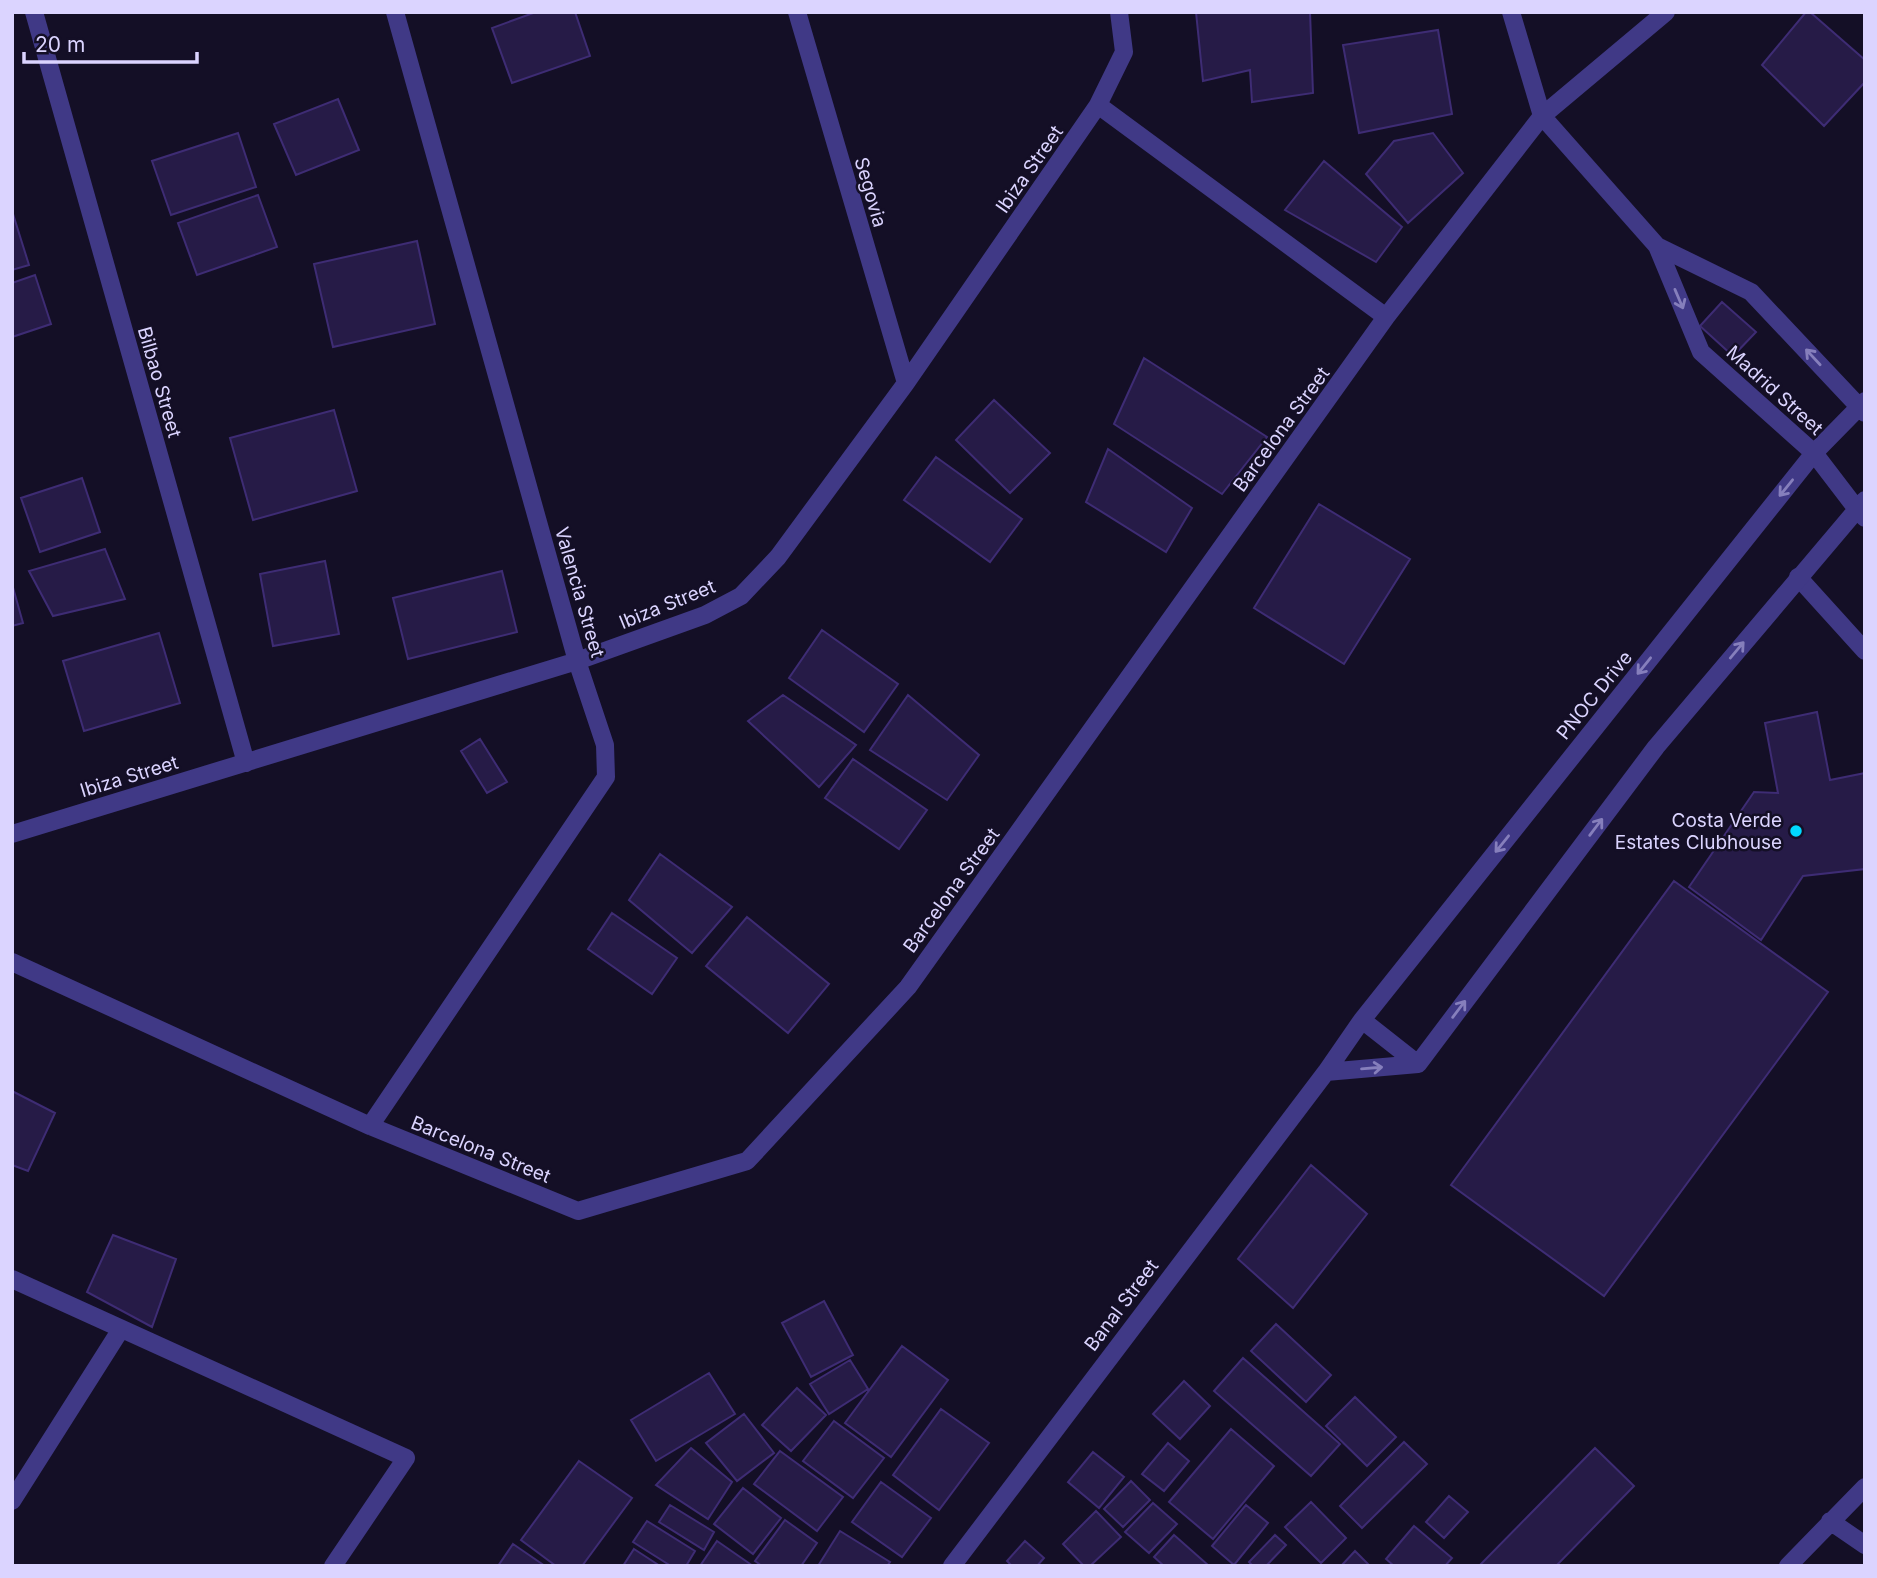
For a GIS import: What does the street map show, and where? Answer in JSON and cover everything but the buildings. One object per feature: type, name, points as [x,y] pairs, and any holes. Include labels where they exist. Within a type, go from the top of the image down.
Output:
[{"type":"street","name":"Bilbao Street","points":[[34,12],[246,763]]},
{"type":"street","name":"Valencia Street","points":[[370,1126],[606,777],[606,745],[577,661],[395,12]]},
{"type":"street","name":"Segovia","points":[[797,12],[906,383]]},
{"type":"street","name":"Ibiza Street","points":[[12,834],[577,661],[705,615],[741,596],[778,557],[906,383],[1098,105],[1124,52],[1119,12]]},
{"type":"street","name":"Madrid Street","points":[[1511,12],[1542,116],[1657,246],[1701,352],[1814,453],[1862,509]]},
{"type":"street","name":"Barcelona Street","points":[[12,962],[370,1126],[578,1211],[747,1161],[908,987],[1386,317],[1542,116],[1667,12]]},
{"type":"street","points":[[1098,105],[1386,317]]},
{"type":"street","name":"Madrid Street","points":[[1657,246],[1751,292],[1863,407]]},
{"type":"street","name":"PNOC Drive","points":[[1325,1072],[1362,1020],[1814,453],[1863,407]]},
{"type":"street","points":[[1325,1072],[1418,1064],[1656,747],[1798,578],[1862,509]]},
{"type":"street","points":[[1798,578],[1865,651]]},
{"type":"street","points":[[1362,1020],[1418,1064]]},
{"type":"street","name":"Banal Street","points":[[952,1566],[1325,1072]]},
{"type":"street","points":[[12,1279],[406,1458],[333,1566]]},
{"type":"street","points":[[12,1501],[121,1329]]},
{"type":"street","points":[[1788,1566],[1865,1487]]},
{"type":"street","points":[[1830,1521],[1865,1545]]},
{"type":"place","name":"Costa Verde Estates Clubhouse","points":[[1796,831]]}]
